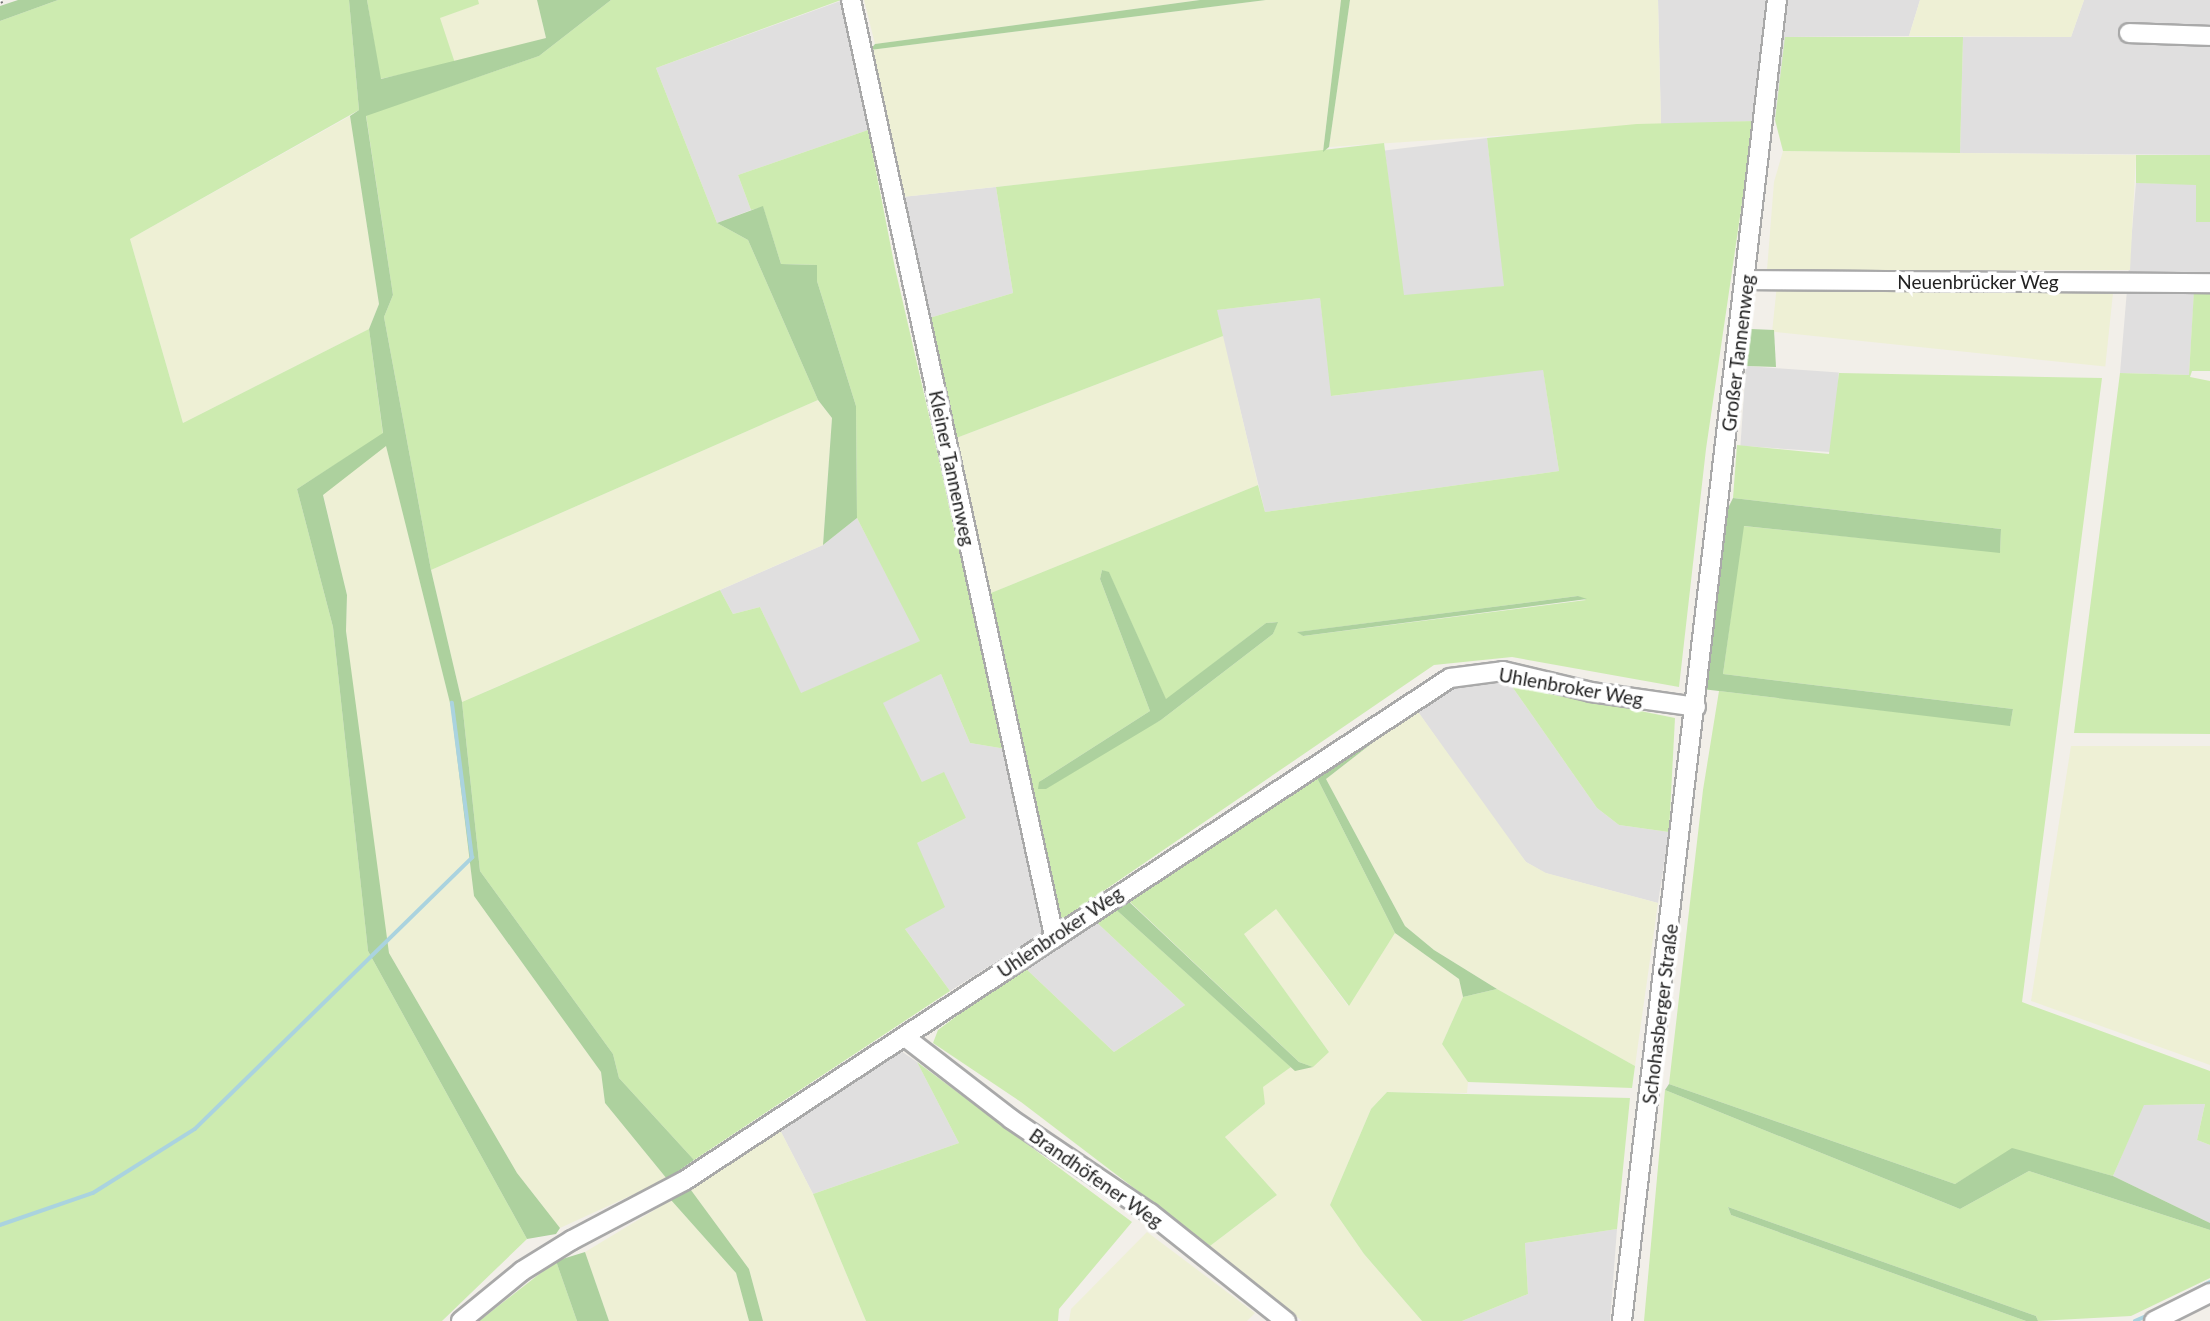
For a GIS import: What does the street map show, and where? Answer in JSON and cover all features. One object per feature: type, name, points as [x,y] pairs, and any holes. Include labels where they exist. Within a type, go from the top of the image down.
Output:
[{"type":"street","name":"Kleiner Tannenweg","points":[[850,0],[1054,936]]},
{"type":"street","name":"Großer Tannenweg","points":[[1696,707],[1777,0]]},
{"type":"street","points":[[2129,33],[2210,36]]},
{"type":"street","name":"Neuenbrücker Weg","points":[[1746,280],[2210,283]]},
{"type":"street","name":"Uhlenbroker Weg","points":[[461,1321],[522,1271],[572,1240],[684,1181],[1450,678],[1503,671],[1591,692],[1696,707]]},
{"type":"street","name":"Schohasberger Straße","points":[[1622,1321],[1696,707]]},
{"type":"street","name":"Brandhöfener Weg","points":[[905,1037],[1011,1119],[1150,1213],[1286,1321]]},
{"type":"street","points":[[2154,1321],[2210,1293]]},
{"type":"shaded area","points":[[843,0],[868,130],[738,175],[751,210],[717,223],[656,68]]},
{"type":"shaded area","points":[[1658,0],[1920,0],[1909,36],[1786,37],[1775,120],[1661,125]]},
{"type":"shaded area","points":[[2084,0],[2210,0],[2210,155],[1960,153],[1963,37],[2071,37]]},
{"type":"shaded area","points":[[1487,138],[1505,286],[1403,298],[1385,151]]},
{"type":"shaded area","points":[[2136,183],[2196,184],[2196,222],[2210,222],[2210,278],[2195,278],[2189,375],[2120,373]]},
{"type":"shaded area","points":[[996,187],[1013,293],[926,319],[902,197]]},
{"type":"shaded area","points":[[1320,298],[1332,396],[1543,369],[1559,471],[1265,512],[1216,310]]},
{"type":"shaded area","points":[[1746,366],[1839,372],[1833,452],[1740,446]]},
{"type":"shaded area","points":[[857,518],[921,641],[800,694],[760,607],[733,614],[720,590],[823,545]]},
{"type":"shaded area","points":[[941,674],[970,743],[1006,749],[1047,930],[950,991],[905,929],[917,843],[966,818],[922,782],[882,703]]},
{"type":"shaded area","points":[[1490,681],[1511,685],[1597,808],[1619,825],[1669,832],[1658,903],[1545,873],[1526,862],[1506,837],[1416,709],[1452,683]]},
{"type":"shaded area","points":[[1092,918],[1185,1005],[1114,1052],[1023,966]]},
{"type":"shaded area","points":[[901,1051],[917,1062],[959,1143],[813,1194],[780,1130]]},
{"type":"shaded area","points":[[2205,1104],[2197,1140],[2210,1145],[2210,1223],[2113,1176],[2143,1105]]},
{"type":"shaded area","points":[[1617,1229],[1610,1321],[1462,1321],[1528,1294],[1525,1243]]},
{"type":"green space","points":[[18,0],[58,0],[0,21],[0,6]]},
{"type":"green space","points":[[58,0],[349,0],[359,110],[130,239],[183,423],[369,329],[383,434],[297,489],[333,627],[368,951],[527,1239],[442,1321],[0,1321],[0,21]]},
{"type":"green space","points":[[349,0],[367,0],[381,79],[546,38],[537,0],[611,0],[539,56],[366,116],[393,295],[384,317],[431,570],[462,702],[480,871],[613,1054],[619,1078],[694,1160],[667,1179],[605,1103],[601,1072],[474,896],[451,707],[386,446],[323,495],[347,595],[346,631],[389,953],[517,1173],[560,1228],[556,1234],[527,1239],[368,951],[333,627],[297,489],[383,433],[369,329],[379,304],[350,116],[359,110]]},
{"type":"green space","points":[[367,0],[478,0],[479,4],[440,18],[455,63],[380,79]]},
{"type":"green space","points":[[478,0],[537,0],[546,38],[455,63],[439,18],[478,4]]},
{"type":"green space","points":[[611,0],[841,0],[656,68],[717,223],[748,240],[818,400],[431,570],[384,317],[393,295],[366,115],[539,56]]},
{"type":"green space","points":[[864,0],[1200,0],[875,44]]},
{"type":"green space","points":[[1200,0],[1266,0],[870,50],[875,44]]},
{"type":"green space","points":[[1266,0],[1341,0],[1323,152],[902,197],[870,50]]},
{"type":"green space","points":[[1341,0],[1350,0],[1329,147],[1323,152]]},
{"type":"green space","points":[[1350,0],[1658,0],[1661,125],[1329,147]]},
{"type":"green space","points":[[1920,0],[2084,0],[2071,37],[1909,36]]},
{"type":"green space","points":[[1785,37],[1963,37],[1960,153],[1783,151],[1775,120]]},
{"type":"green space","points":[[350,116],[379,304],[369,329],[183,423],[130,239]]},
{"type":"green space","points":[[1754,121],[1706,449],[1679,687],[1512,657],[1434,665],[1058,922],[986,595],[1258,485],[1265,512],[1559,471],[1543,370],[1331,396],[1320,298],[1217,310],[1223,336],[951,440],[926,319],[1013,293],[996,187],[1384,143],[1404,295],[1504,286],[1487,138],[1637,124]],"holes":[[[1102,570],[1109,573],[1166,700],[1266,623],[1277,622],[1273,634],[1161,720],[1039,782],[1150,711],[1100,579]],[[1578,596],[1586,600],[1303,636],[1298,632]]]},
{"type":"green space","points":[[868,130],[895,268],[1006,749],[970,743],[941,674],[883,703],[922,782],[944,772],[966,818],[917,843],[945,907],[905,929],[950,991],[694,1160],[619,1078],[613,1054],[480,871],[462,702],[720,590],[733,614],[760,607],[801,693],[920,641],[857,518],[856,406],[817,281],[817,265],[781,264],[763,207],[751,210],[738,175]]},
{"type":"green space","points":[[1783,151],[2136,155],[2130,270],[1767,270],[1774,182]]},
{"type":"green space","points":[[2136,155],[2210,155],[2210,222],[2196,222],[2196,185],[2136,183]]},
{"type":"green space","points":[[763,206],[781,264],[817,265],[817,281],[856,406],[857,518],[823,545],[832,418],[818,400],[748,240],[717,223]]},
{"type":"green space","points":[[1780,258],[2113,293],[2105,367],[1772,332]]},
{"type":"green space","points":[[2194,290],[2210,291],[2210,371],[2192,371],[2190,377],[2210,381],[2210,734],[2074,733],[2120,373],[2189,375]]},
{"type":"green space","points":[[1751,329],[1774,330],[1776,367],[1746,366]]},
{"type":"green space","points":[[1223,336],[1258,485],[986,595],[951,440]]},
{"type":"green space","points":[[1839,373],[2102,378],[2022,1002],[2210,1071],[2210,1145],[2197,1140],[2205,1104],[2144,1105],[2113,1176],[2013,1149],[1955,1184],[1669,1084],[1703,790],[1719,691],[2010,725],[2013,709],[1723,674],[1743,526],[2000,552],[2001,529],[1733,498],[1737,445],[1829,454]]},
{"type":"green space","points":[[818,400],[832,418],[823,545],[462,702],[431,570]]},
{"type":"green space","points":[[386,445],[451,707],[474,896],[601,1072],[605,1103],[667,1179],[560,1228],[517,1173],[389,953],[382,922],[346,631],[347,595],[323,494]]},
{"type":"green space","points":[[1733,498],[2001,529],[2000,553],[1744,526],[1723,674],[2013,709],[2010,726],[1702,689],[1726,512]]},
{"type":"green space","points":[[1102,570],[1109,572],[1166,699],[1266,623],[1278,622],[1273,634],[1161,720],[1046,789],[1038,789],[1039,782],[1150,711],[1100,579]]},
{"type":"green space","points":[[1578,596],[1587,599],[1303,636],[1297,632]]},
{"type":"green space","points":[[1511,685],[1675,718],[1669,832],[1619,825],[1597,808]]},
{"type":"green space","points":[[1416,709],[1526,862],[1546,873],[1658,903],[1635,1066],[1497,989],[1434,950],[1405,926],[1326,779]]},
{"type":"green space","points":[[1416,709],[1326,779],[1405,926],[1434,950],[1497,989],[1463,997],[1459,979],[1395,933],[1316,776]]},
{"type":"green space","points":[[2071,746],[2210,746],[2210,1065],[2031,1001]]},
{"type":"green space","points":[[1316,776],[1395,933],[1349,1006],[1276,909],[1244,934],[1329,1052],[1313,1067],[1299,1062],[1129,901]]},
{"type":"green space","points":[[1124,897],[1299,1062],[1313,1067],[1295,1071],[1112,906]]},
{"type":"green space","points":[[1112,906],[1291,1067],[1263,1087],[1265,1104],[1225,1137],[1277,1195],[1210,1246],[1021,1102],[933,1043],[938,1030],[1023,966],[1114,1052],[1185,1005],[1092,918]]},
{"type":"green space","points":[[1276,908],[1348,1006],[1395,933],[1459,979],[1463,997],[1442,1044],[1468,1082],[1467,1093],[1387,1092],[1371,1109],[1330,1205],[1364,1254],[1422,1321],[1302,1321],[1210,1246],[1277,1195],[1225,1137],[1265,1104],[1262,1087],[1291,1067],[1329,1052],[1244,934]]},
{"type":"green space","points":[[1497,989],[1635,1066],[1632,1088],[1468,1082],[1442,1044],[1463,997]]},
{"type":"green space","points":[[917,1062],[1132,1222],[1059,1309],[1058,1321],[866,1321],[813,1194],[959,1143]]},
{"type":"green space","points":[[1669,1084],[1955,1184],[2012,1148],[2113,1176],[2210,1223],[2210,1230],[2029,1171],[1960,1209],[1665,1090]]},
{"type":"green space","points":[[1665,1090],[1960,1209],[2029,1171],[2210,1230],[2210,1278],[2131,1316],[2038,1321],[2036,1316],[1728,1207],[1731,1215],[2026,1321],[1644,1321]]},
{"type":"green space","points":[[1387,1092],[1630,1098],[1617,1229],[1525,1243],[1528,1294],[1462,1321],[1422,1321],[1364,1254],[1330,1205],[1371,1109]]},
{"type":"green space","points":[[780,1130],[813,1194],[866,1321],[763,1321],[749,1269],[688,1186]]},
{"type":"green space","points":[[688,1186],[749,1269],[763,1321],[749,1321],[736,1273],[671,1200]]},
{"type":"green space","points":[[671,1200],[736,1273],[749,1321],[609,1321],[585,1252]]},
{"type":"green space","points":[[1728,1207],[2036,1316],[2038,1321],[2026,1321],[1731,1215]]},
{"type":"green space","points":[[1147,1232],[1255,1313],[1247,1321],[1069,1321],[1071,1309]]},
{"type":"green space","points":[[585,1252],[609,1321],[577,1321],[556,1261]]},
{"type":"green space","points":[[556,1261],[577,1321],[479,1321]]},
{"type":"waterway","points":[[0,1225],[93,1193],[195,1129],[472,858],[452,703]]},
{"type":"waterway","points":[[2168,1304],[2210,1282]]},
{"type":"waterway","points":[[2135,1321],[2149,1315]]}]
